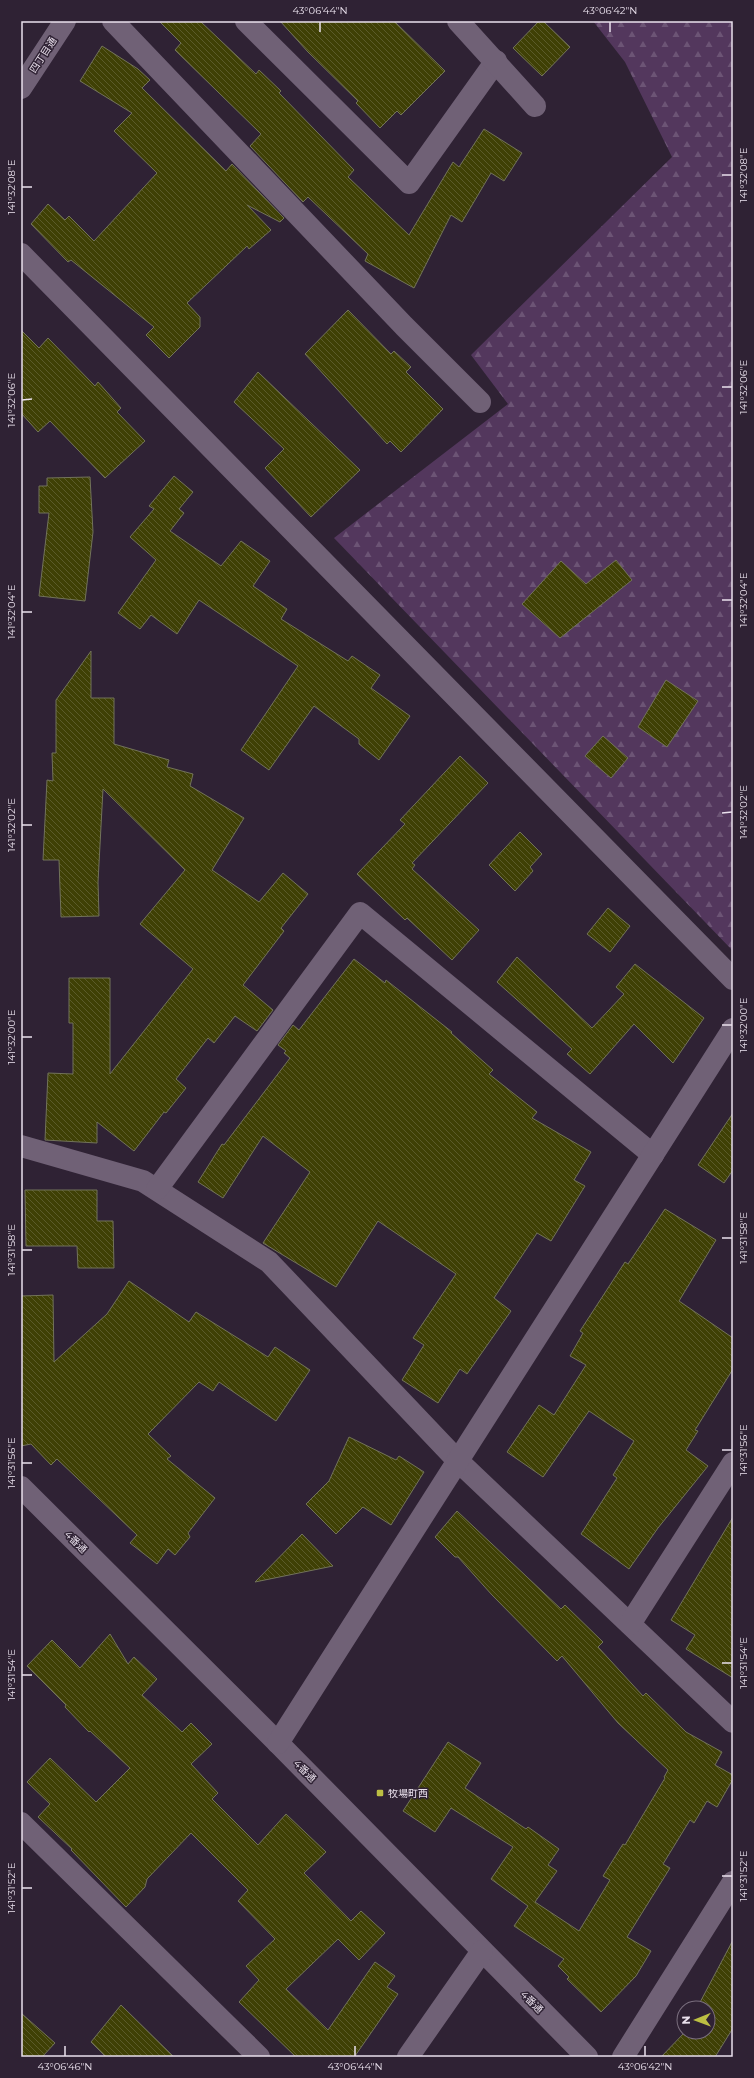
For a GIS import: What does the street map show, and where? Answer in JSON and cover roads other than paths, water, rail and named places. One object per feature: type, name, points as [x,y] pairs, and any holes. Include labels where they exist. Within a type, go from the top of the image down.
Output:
[{"type":"street","name":"四丁目通","points":[[21,88],[65,21]]},
{"type":"street","points":[[113,21],[404,326],[480,402]]},
{"type":"street","points":[[246,21],[409,183],[496,61]]},
{"type":"street","points":[[458,21],[496,61],[535,106]]},
{"type":"street","points":[[21,254],[733,979]]},
{"type":"street","points":[[157,1190],[360,913],[653,1155]]},
{"type":"street","points":[[278,1743],[733,1029]]},
{"type":"street","points":[[21,1146],[143,1180],[269,1262],[458,1461],[733,1722]]},
{"type":"street","points":[[630,1624],[733,1463]]},
{"type":"street","name":"4番通","points":[[21,1487],[278,1743],[587,2057]]},
{"type":"street","points":[[21,1823],[260,2057]]},
{"type":"street","points":[[623,2057],[733,1883]]},
{"type":"street","points":[[408,2057],[482,1951]]},
{"type":"place","name":"牧場町西","points":[[380,1793]]}]
